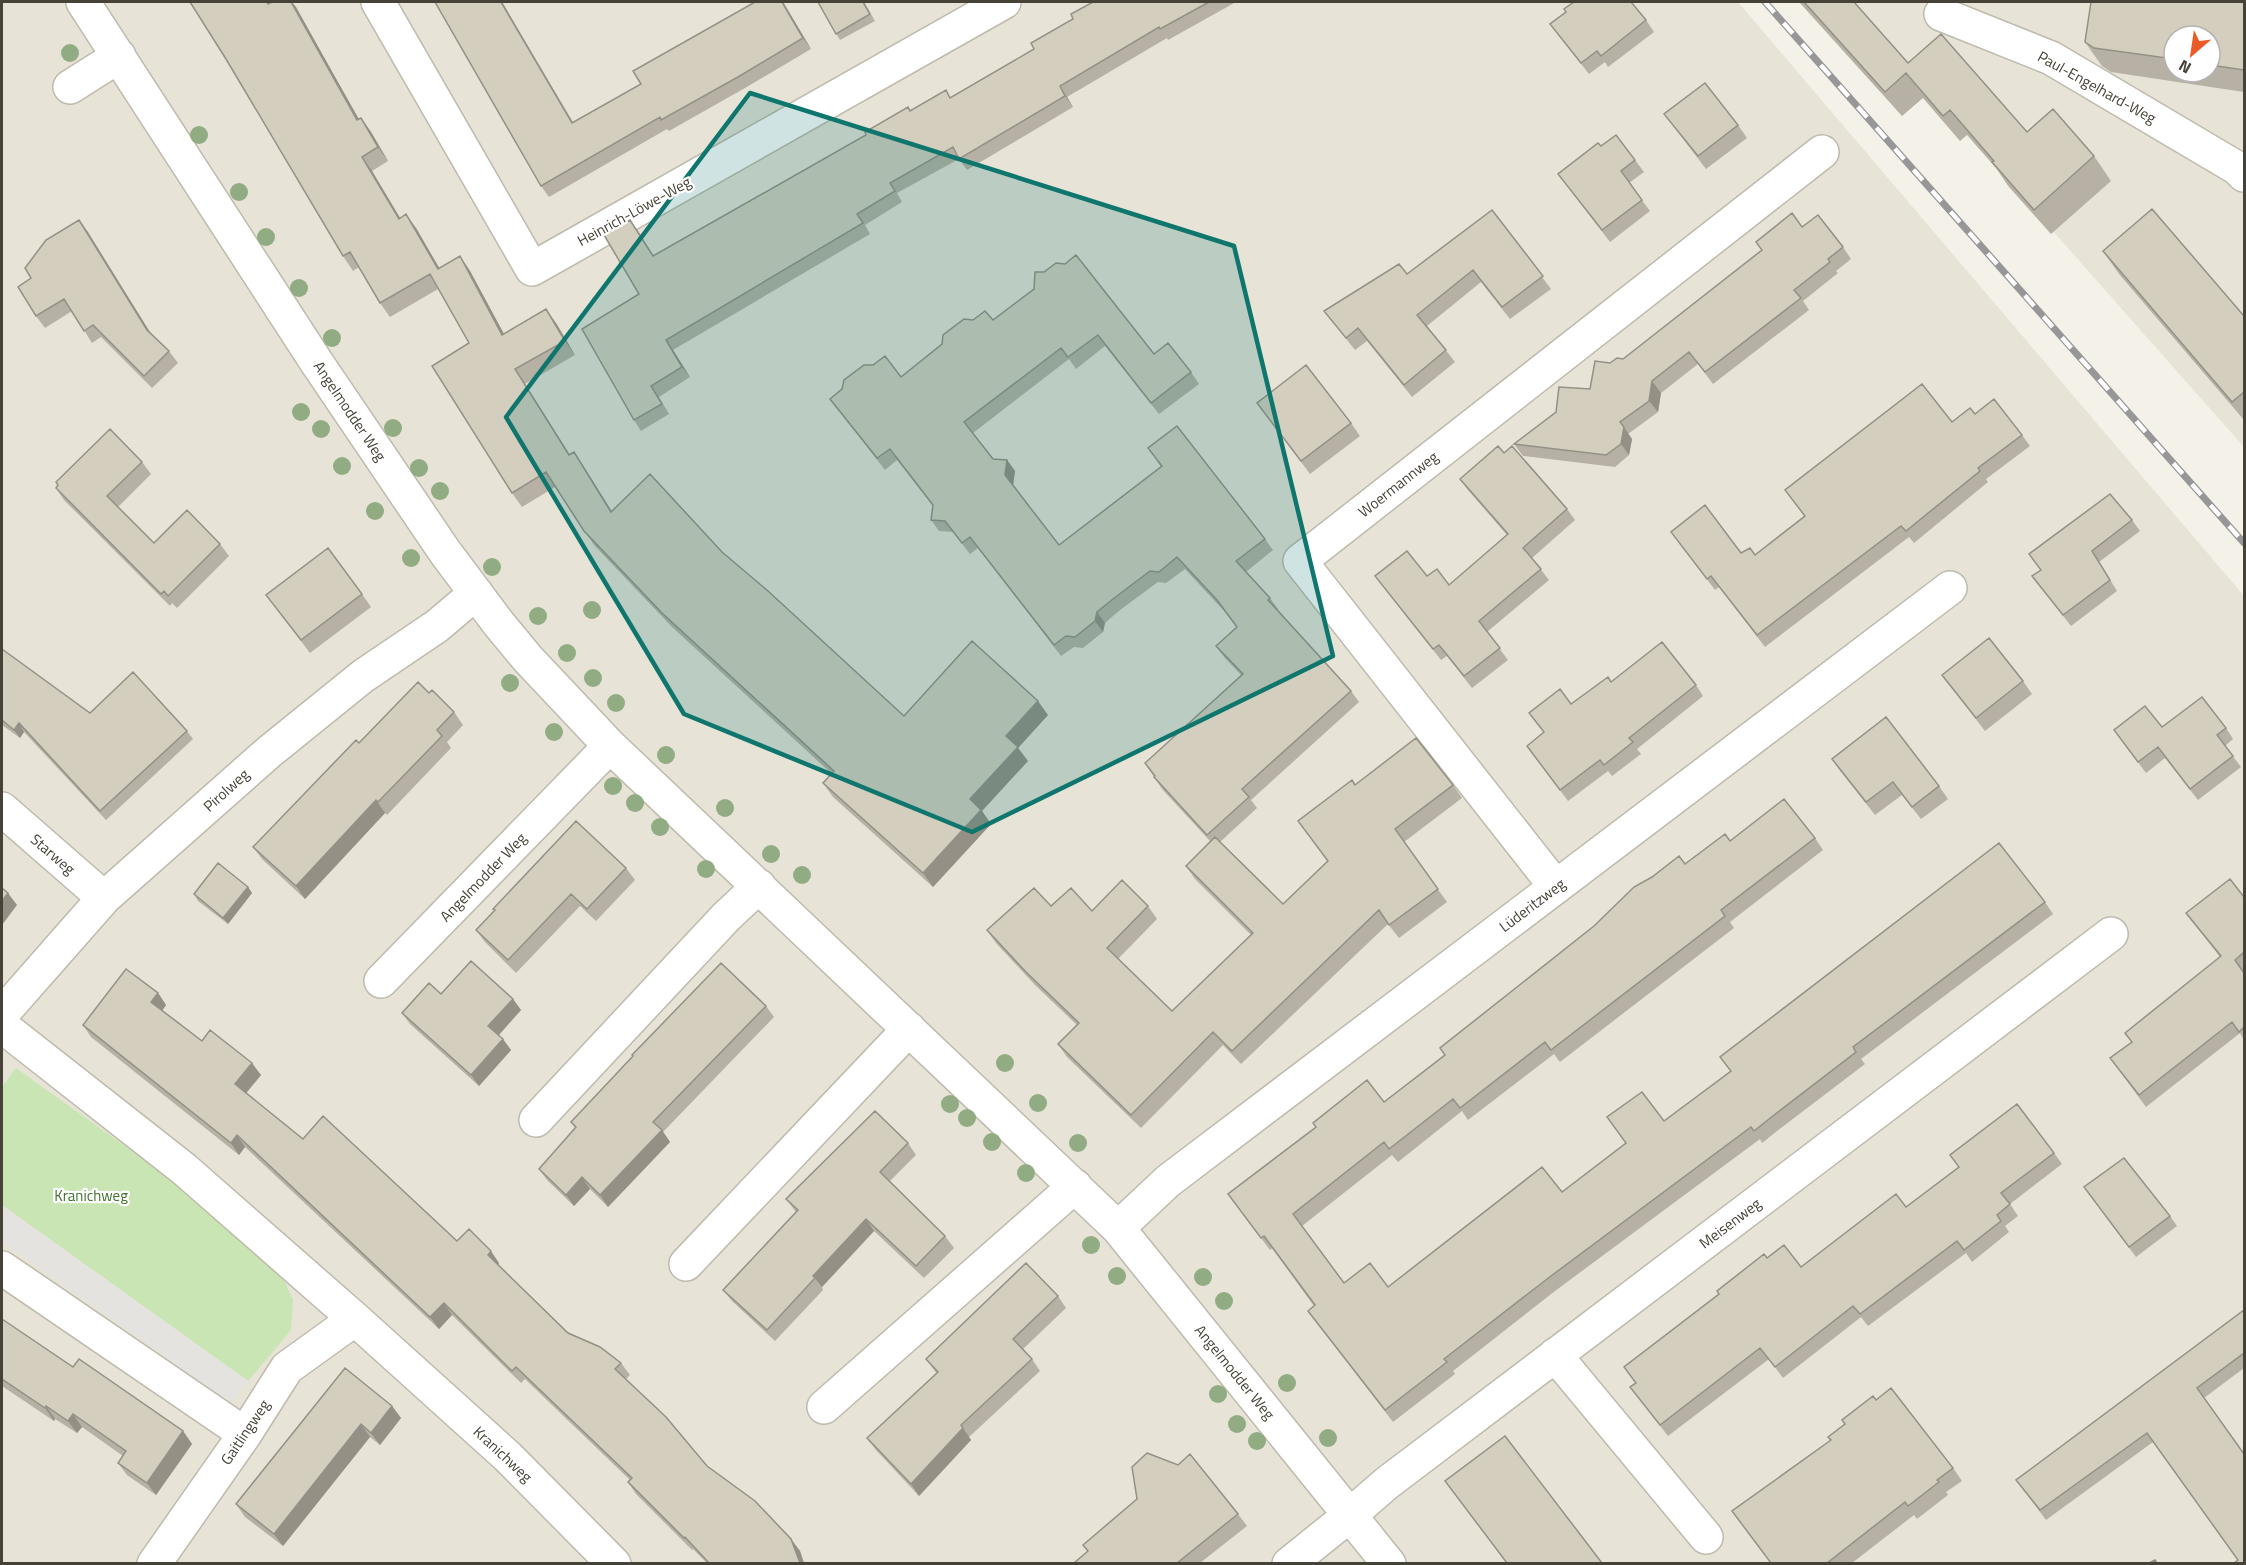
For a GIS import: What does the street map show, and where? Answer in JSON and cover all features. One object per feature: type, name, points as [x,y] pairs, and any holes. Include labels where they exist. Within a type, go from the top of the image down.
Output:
[{"type":"street","name":"Angelmodder Weg","points":[[84,2],[324,372],[445,552],[528,659],[610,746],[1118,1228],[1389,1563]]},
{"type":"street","name":"Heinrich-Löwe-Weg","points":[[378,2],[532,269],[1004,2]]},
{"type":"street","name":"Paul-Engelhard-Weg","points":[[1941,14],[2051,58],[2237,168],[2244,175]]},
{"type":"street","points":[[70,87],[119,56]]},
{"type":"street","name":"Woermannweg","points":[[1556,887],[1300,561],[1822,152]]},
{"type":"street","name":"Lüderitzweg","points":[[1118,1228],[1168,1181],[1950,588]]},
{"type":"street","name":"Pirolweg","points":[[2,1014],[104,898],[277,745],[363,676],[437,626],[476,593]]},
{"type":"street","name":"Angelmodder Weg","points":[[381,981],[610,746]]},
{"type":"street","name":"Starweg","points":[[2,809],[104,898]]},
{"type":"street","points":[[536,1120],[726,917],[759,886]]},
{"type":"street","name":"Meisenweg","points":[[1289,1563],[1387,1483],[2111,934]]},
{"type":"street","name":"Kranichweg","points":[[2,1026],[184,1169],[355,1319],[508,1457],[614,1563]]},
{"type":"street","points":[[686,1263],[909,1029]]},
{"type":"street","points":[[824,1407],[1075,1186]]},
{"type":"street","points":[[2,1268],[245,1434]]},
{"type":"street","name":"Gaitlingweg","points":[[154,1563],[245,1434],[287,1368],[355,1319]]},
{"type":"street","points":[[1555,1355],[1706,1537]]},
{"type":"highlighted area","points":[[750,93],[1234,246],[1333,656],[972,832],[684,714],[506,417]]},
{"type":"shaded area","points":[[2,2],[1738,2],[2244,596],[2244,1563],[2,1564]]},
{"type":"shaded area","points":[[1850,2],[2244,2],[2244,447]]},
{"type":"shaded area","name":"Kranichweg","points":[[2,1205],[248,1381],[231,1404],[2,1241]]},
{"type":"green space","points":[[16,1068],[185,1189],[282,1276],[293,1300],[291,1330],[248,1381],[2,1205],[2,1087]]},
{"type":"building","points":[[190,2],[267,2],[268,4],[291,2],[357,120],[361,118],[378,147],[362,157],[399,219],[406,214],[438,269],[460,256],[502,335],[546,309],[565,341],[515,369],[569,455],[574,452],[611,512],[650,474],[722,552],[768,591],[904,716],[972,641],[1038,701],[1006,736],[1018,747],[970,799],[981,810],[923,873],[823,783],[834,771],[662,613],[584,531],[546,472],[512,493],[432,366],[469,343],[430,274],[380,303],[350,252],[343,256]]},
{"type":"building","points":[[435,2],[501,2],[572,123],[641,84],[633,71],[755,2],[782,2],[803,38],[738,77],[661,120],[660,117],[541,186]]},
{"type":"building","points":[[818,2],[863,2],[870,14],[836,34]]},
{"type":"building","points":[[1093,2],[1209,2],[1160,29],[1159,27],[1060,86],[1065,96],[959,159],[953,147],[890,183],[895,191],[857,214],[863,223],[666,340],[682,367],[651,386],[662,404],[634,420],[582,329],[639,294],[604,235],[630,220],[653,256],[866,135],[865,132],[908,107],[910,111],[946,90],[950,98],[1034,49],[1031,43],[1073,19],[1071,14]]},
{"type":"building","points":[[1574,2],[1631,2],[1646,20],[1601,56],[1597,51],[1581,63],[1550,24],[1566,12],[1564,9]]},
{"type":"building","points":[[1804,2],[1854,2],[1908,63],[1941,34],[2027,132],[2053,109],[2094,156],[2034,210],[1950,110],[1943,116],[1906,73],[1885,92]]},
{"type":"building","points":[[2091,2],[2244,2],[2244,70],[2222,67],[2222,24],[2162,24],[2162,57],[2094,48],[2085,42]]},
{"type":"building","points":[[1705,83],[1738,125],[1698,156],[1664,114]]},
{"type":"building","points":[[1616,135],[1635,160],[1621,171],[1642,200],[1602,230],[1558,174],[1598,143],[1601,146]]},
{"type":"building","points":[[2152,209],[2244,316],[2244,392],[2232,402],[2103,251]]},
{"type":"building","points":[[1492,210],[1543,276],[1502,307],[1473,270],[1417,315],[1446,350],[1404,385],[1358,328],[1346,338],[1324,311],[1399,264],[1407,274]]},
{"type":"building","points":[[1792,213],[1802,227],[1818,215],[1843,247],[1828,259],[1830,262],[1794,290],[1801,298],[1705,372],[1689,352],[1652,381],[1649,401],[1620,422],[1624,427],[1621,444],[1606,455],[1514,444],[1556,412],[1559,387],[1590,389],[1595,361],[1610,363],[1617,358],[1623,359],[1762,250],[1756,242]]},
{"type":"building","points":[[79,220],[147,330],[169,351],[144,376],[93,325],[84,331],[64,299],[36,316],[18,287],[31,278],[25,268],[46,240]]},
{"type":"building","points":[[1076,255],[1154,354],[1168,343],[1191,372],[1151,403],[1098,335],[1068,357],[1061,348],[964,422],[993,459],[1007,460],[1005,475],[1059,545],[1162,466],[1148,448],[1177,426],[1265,539],[1236,561],[1270,598],[1268,600],[1351,691],[1242,789],[1249,797],[1207,835],[1154,777],[1145,763],[1243,674],[1216,646],[1237,627],[1217,600],[1177,557],[1159,572],[1150,571],[1113,599],[1097,612],[1095,621],[1075,637],[1066,636],[1054,645],[970,537],[962,543],[945,521],[931,520],[933,505],[890,449],[877,458],[830,399],[842,389],[844,380],[864,365],[873,365],[885,356],[901,377],[942,344],[943,335],[964,319],[973,320],[985,311],[993,320],[1034,289],[1035,272],[1044,272],[1056,263],[1065,264]]},
{"type":"building","points":[[1306,365],[1351,423],[1301,461],[1257,403]]},
{"type":"building","points":[[1922,384],[1952,422],[1970,408],[1975,414],[1994,399],[2022,435],[1978,468],[1980,471],[1906,531],[1901,526],[1757,635],[1711,576],[1707,579],[1671,532],[1705,505],[1741,553],[1750,548],[1755,555],[1805,516],[1785,490]]},
{"type":"building","points":[[110,429],[142,462],[107,496],[154,543],[187,510],[220,544],[168,596],[164,591],[161,594],[56,488],[58,485],[56,482]]},
{"type":"building","points":[[1498,446],[1504,453],[1512,446],[1567,509],[1523,548],[1541,569],[1479,621],[1500,648],[1464,676],[1439,645],[1433,649],[1375,576],[1407,551],[1427,576],[1437,569],[1449,585],[1508,534],[1460,479]]},
{"type":"building","points":[[2110,494],[2132,520],[2092,551],[2110,580],[2063,615],[2032,576],[2041,570],[2029,554]]},
{"type":"building","points":[[328,548],[362,594],[301,640],[266,595]]},
{"type":"building","points":[[1989,638],[2023,681],[1976,718],[1942,675]]},
{"type":"building","points":[[1662,642],[1696,685],[1629,738],[1633,742],[1604,765],[1600,760],[1560,790],[1527,746],[1544,732],[1529,713],[1560,689],[1571,704],[1608,677],[1611,682]]},
{"type":"building","points":[[2,649],[90,713],[133,672],[187,731],[100,811],[19,723],[14,730],[2,720]]},
{"type":"building","points":[[418,682],[429,693],[432,690],[454,712],[437,730],[442,736],[378,802],[376,800],[296,886],[253,847],[356,740],[359,743]]},
{"type":"building","points":[[2202,697],[2226,728],[2217,735],[2233,756],[2190,789],[2158,747],[2138,762],[2114,730],[2145,706],[2162,727]]},
{"type":"building","points":[[1886,717],[1939,786],[1912,807],[1893,782],[1866,802],[1832,759]]},
{"type":"building","points":[[1416,738],[1453,785],[1395,829],[1438,889],[1389,925],[1379,910],[1232,1051],[1213,1032],[1131,1115],[1058,1044],[1079,1023],[1026,972],[987,930],[1034,888],[1051,906],[1071,888],[1092,911],[1122,880],[1148,906],[1107,948],[1172,1011],[1253,933],[1186,866],[1215,837],[1283,904],[1328,861],[1298,821],[1352,780],[1355,785]]},
{"type":"building","points":[[1784,799],[1815,838],[1721,910],[1725,916],[1551,1050],[1545,1042],[1460,1108],[1453,1099],[1389,1149],[1384,1142],[1293,1214],[1344,1283],[1370,1263],[1388,1287],[1542,1167],[1562,1192],[1626,1143],[1607,1117],[1642,1092],[1664,1121],[1731,1071],[1720,1057],[1999,843],[2045,902],[1853,1047],[1856,1052],[1754,1131],[1751,1127],[1547,1279],[1444,1359],[1447,1362],[1385,1410],[1308,1311],[1315,1305],[1264,1236],[1261,1238],[1228,1194],[1316,1127],[1313,1123],[1367,1080],[1384,1102],[1445,1055],[1440,1048],[1594,926],[1634,887],[1652,877],[1679,856],[1685,864],[1725,834],[1730,841]]},
{"type":"building","points":[[576,821],[626,868],[587,909],[571,894],[508,960],[476,930]]},
{"type":"building","points":[[218,863],[248,887],[223,918],[194,894]]},
{"type":"building","points":[[2230,879],[2244,897],[2244,952],[2235,960],[2244,973],[2244,1027],[2239,1032],[2232,1022],[2139,1095],[2110,1058],[2132,1042],[2125,1033],[2221,956],[2186,913]]},
{"type":"building","points":[[2,888],[8,893],[2,901]]},
{"type":"building","points":[[471,961],[513,999],[488,1026],[503,1039],[471,1075],[402,1013],[429,983],[441,994]]},
{"type":"building","points":[[721,963],[766,1006],[653,1122],[662,1130],[600,1195],[582,1177],[566,1195],[539,1169],[576,1127],[571,1122]]},
{"type":"building","points":[[126,969],[158,993],[151,1002],[202,1041],[210,1030],[252,1063],[235,1084],[303,1139],[323,1116],[457,1241],[469,1229],[491,1251],[488,1255],[568,1333],[600,1347],[621,1363],[615,1369],[666,1417],[707,1466],[755,1501],[791,1539],[800,1563],[709,1563],[628,1482],[632,1478],[516,1367],[512,1371],[444,1303],[430,1317],[237,1135],[231,1143],[83,1025]]},
{"type":"building","points":[[2017,1104],[2054,1153],[2001,1193],[2010,1204],[1997,1215],[2001,1221],[1964,1250],[1957,1241],[1860,1314],[1853,1306],[1775,1367],[1760,1348],[1660,1425],[1630,1387],[1636,1383],[1624,1367],[1719,1294],[1717,1291],[1764,1254],[1767,1258],[1784,1245],[1801,1267],[1896,1194],[1906,1207],[1959,1167],[1950,1155]]},
{"type":"building","points":[[875,1111],[908,1143],[880,1172],[945,1236],[916,1266],[866,1219],[767,1330],[723,1290],[798,1210],[786,1199]]},
{"type":"building","points":[[2124,1158],[2170,1216],[2129,1247],[2084,1187]]},
{"type":"building","points":[[1026,1263],[1058,1296],[1013,1339],[1032,1359],[961,1425],[963,1428],[911,1484],[867,1438],[938,1372],[926,1359]]},
{"type":"building","points":[[2244,1310],[2244,1353],[2197,1388],[2244,1454],[2244,1563],[2234,1563],[2238,1560],[2147,1433],[2040,1510],[2016,1480]]},
{"type":"building","points":[[2,1319],[73,1367],[79,1359],[183,1431],[147,1483],[118,1463],[126,1451],[73,1414],[68,1421],[2,1379]]},
{"type":"building","points":[[345,1368],[392,1406],[371,1433],[361,1424],[274,1534],[236,1504]]},
{"type":"building","points":[[1891,1388],[1953,1468],[1908,1506],[1905,1502],[1827,1563],[1771,1563],[1732,1511],[1831,1440],[1828,1437],[1845,1424],[1842,1420],[1873,1396],[1876,1400]]},
{"type":"building","points":[[1505,1436],[1602,1563],[1507,1563],[1445,1481]]},
{"type":"building","points":[[1147,1453],[1178,1465],[1190,1454],[1238,1514],[1177,1563],[1074,1563],[1088,1551],[1083,1545],[1137,1499],[1132,1467]]},
{"type":"railway","points":[[1765,2],[2244,543]]}]
